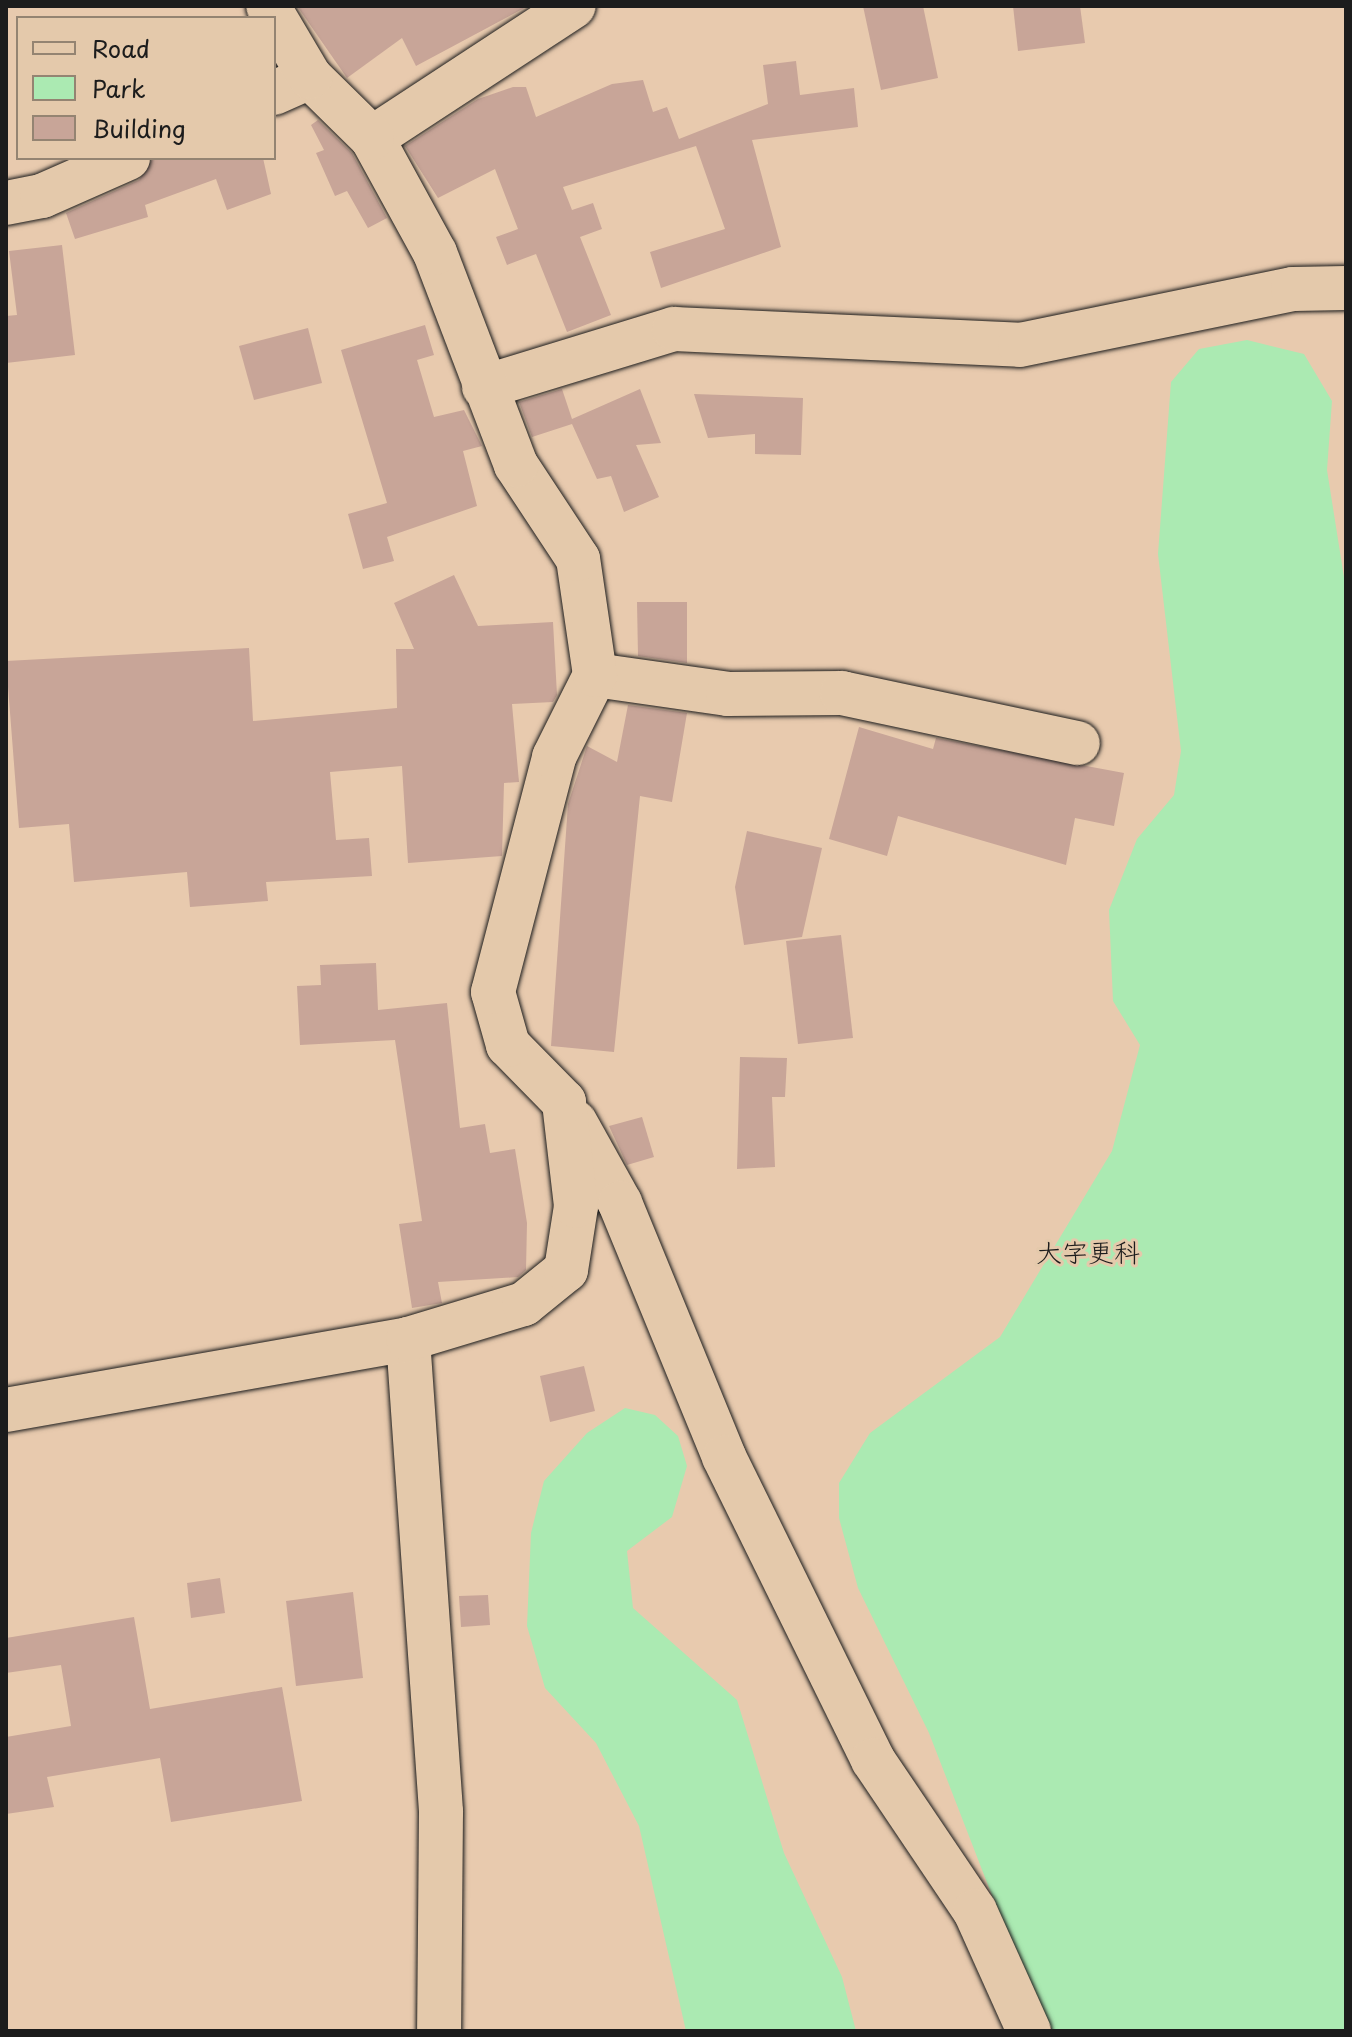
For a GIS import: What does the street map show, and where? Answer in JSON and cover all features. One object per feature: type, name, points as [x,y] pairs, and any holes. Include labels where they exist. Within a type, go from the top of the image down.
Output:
[{"type":"street","points":[[372,138],[574,6]]},
{"type":"street","points":[[276,32],[292,85],[372,138],[435,253],[516,465],[578,559],[595,675],[554,757],[493,992],[508,1045],[564,1102],[620,1203],[724,1457],[873,1760],[975,1911],[1029,2031]]},
{"type":"street","points":[[6,203],[42,196],[123,160]]},
{"type":"street","points":[[484,387],[674,329],[1020,345],[1293,289],[1346,288]]},
{"type":"street","points":[[595,675],[728,694],[842,693],[1078,743]]},
{"type":"street","points":[[6,1410],[408,1339],[524,1304],[566,1270],[576,1206],[564,1102]]},
{"type":"street","points":[[408,1339],[441,1812],[439,2031]]},
{"type":"green space","points":[[1247,340],[1304,354],[1332,401],[1327,470],[1346,590],[1346,2031],[1053,2031],[1026,1983],[929,1733],[858,1588],[839,1518],[839,1483],[870,1433],[1000,1337],[1112,1151],[1140,1045],[1113,1001],[1109,910],[1137,839],[1174,795],[1181,751],[1158,554],[1171,382],[1199,349]]},
{"type":"green space","points":[[625,1408],[655,1415],[678,1436],[687,1466],[672,1517],[627,1551],[633,1608],[737,1700],[784,1853],[842,1977],[856,2031],[686,2031],[639,1826],[596,1743],[545,1688],[527,1626],[531,1533],[544,1481],[587,1433]]},
{"type":"building","points":[[297,6],[528,6],[416,66],[402,38],[347,78]]},
{"type":"building","points":[[863,6],[923,6],[938,78],[881,90]]},
{"type":"building","points":[[1013,6],[1080,6],[1085,43],[1018,51]]},
{"type":"building","points":[[796,61],[800,95],[854,88],[858,127],[752,140],[781,247],[661,288],[650,252],[725,229],[696,146],[563,187],[572,210],[593,203],[602,229],[580,237],[611,315],[567,332],[536,254],[507,265],[496,237],[518,229],[495,169],[438,198],[405,146],[478,99],[513,87],[526,87],[536,117],[612,84],[643,80],[653,112],[667,107],[679,139],[768,104],[763,65]]},
{"type":"building","points":[[318,120],[352,153],[387,218],[368,228],[347,191],[335,196],[316,153],[324,150],[311,125]]},
{"type":"building","points":[[152,160],[263,160],[271,194],[227,210],[216,179],[145,205],[148,217],[75,239],[66,213],[139,180]]},
{"type":"building","points":[[62,245],[75,355],[6,363],[6,316],[17,315],[9,251]]},
{"type":"building","points":[[425,325],[434,355],[417,360],[434,417],[464,410],[482,446],[463,451],[477,506],[387,537],[394,561],[363,569],[348,514],[387,503],[341,350]]},
{"type":"building","points":[[308,328],[322,383],[254,400],[239,346]]},
{"type":"building","points":[[562,389],[572,419],[640,389],[661,443],[636,445],[659,497],[624,512],[611,476],[597,479],[572,424],[532,437],[519,402]]},
{"type":"building","points":[[694,394],[803,398],[801,455],[755,454],[755,434],[708,438]]},
{"type":"building","points":[[454,575],[478,626],[553,622],[557,695],[553,702],[512,704],[519,782],[504,783],[502,856],[408,863],[402,766],[330,772],[336,840],[369,838],[372,876],[266,882],[268,901],[190,907],[187,872],[74,882],[69,824],[19,828],[6,661],[249,648],[253,721],[397,708],[396,649],[414,649],[394,603]]},
{"type":"building","points":[[637,602],[687,602],[687,663],[638,656]]},
{"type":"building","points":[[628,705],[687,713],[672,802],[640,796],[614,1052],[551,1046],[568,804],[587,746],[617,762]]},
{"type":"building","points":[[859,727],[933,749],[936,738],[1124,773],[1114,826],[1075,818],[1066,865],[898,816],[887,856],[829,839]]},
{"type":"building","points":[[747,831],[822,848],[802,937],[744,945],[735,887]]},
{"type":"building","points":[[841,935],[853,1038],[798,1044],[786,941]]},
{"type":"building","points":[[376,963],[378,1010],[447,1003],[460,1128],[485,1124],[490,1153],[515,1149],[527,1223],[526,1270],[518,1277],[438,1282],[442,1303],[412,1308],[399,1224],[422,1221],[395,1040],[300,1045],[297,986],[321,985],[320,965]]},
{"type":"building","points":[[740,1057],[787,1058],[785,1097],[772,1097],[775,1167],[737,1169]]},
{"type":"building","points":[[642,1117],[654,1157],[627,1165],[609,1126]]},
{"type":"building","points":[[584,1366],[595,1411],[550,1422],[540,1376]]},
{"type":"building","points":[[220,1578],[225,1613],[191,1618],[187,1583]]},
{"type":"building","points":[[353,1592],[363,1678],[296,1686],[286,1601]]},
{"type":"building","points":[[488,1595],[490,1625],[461,1627],[459,1596]]},
{"type":"building","points":[[134,1617],[150,1709],[282,1687],[302,1801],[171,1822],[160,1758],[47,1777],[54,1807],[6,1814],[6,1737],[71,1726],[61,1665],[6,1673],[6,1638]]},
{"type":"district","name":"大字更科","points":[[1088,1252]]}]
